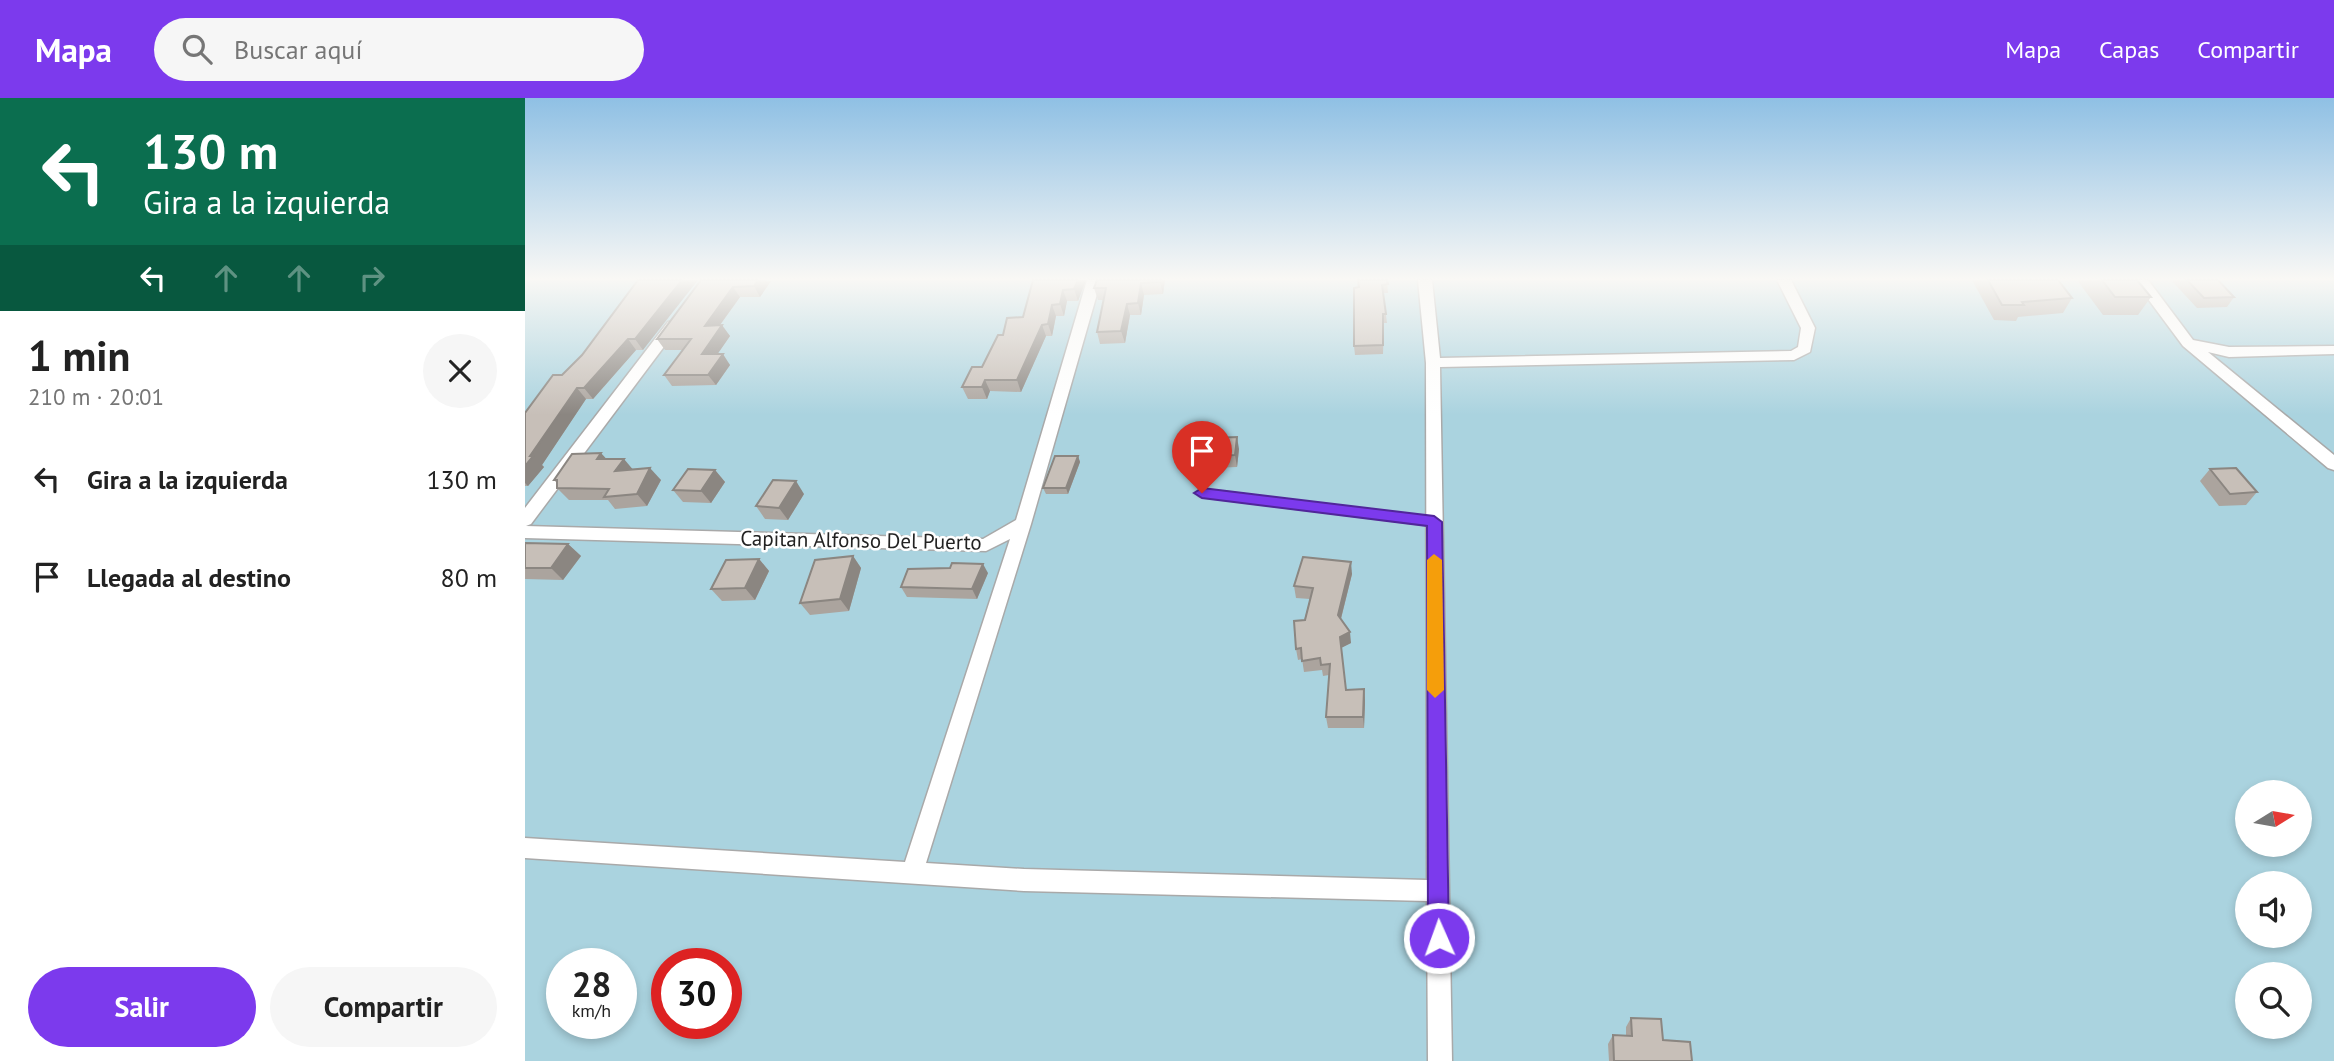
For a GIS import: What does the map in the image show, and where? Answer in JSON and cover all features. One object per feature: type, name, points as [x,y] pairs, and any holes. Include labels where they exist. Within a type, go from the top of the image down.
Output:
[{"type":"street","points":[[525,520],[673,325]]},
{"type":"street","points":[[912,873],[1023,524],[1081,325]]},
{"type":"street","points":[[1429,325],[1433,363],[1440,1061]]},
{"type":"street","points":[[1433,363],[1794,355],[1805,349],[1806,325]]},
{"type":"street","points":[[2175,325],[2189,343],[2334,464]]},
{"type":"street","points":[[2189,343],[2229,352],[2334,350]]},
{"type":"street","name":"Capitan Alfonso Del Puerto","points":[[525,532],[986,545],[1023,524]]},
{"type":"street","points":[[525,848],[1024,880],[1437,891]]},
{"type":"lane","points":[[1202,493],[1434,522]]},
{"type":"water","points":[[525,325],[2334,325],[2334,1061],[525,1061]]},
{"type":"building","points":[[604,325],[646,325],[635,339],[628,339],[584,388],[577,388],[525,466],[525,413],[553,375],[562,375],[582,355]]},
{"type":"building","points":[[667,325],[722,325],[702,354],[723,354],[708,375],[664,375],[691,339],[657,339]]},
{"type":"building","points":[[1005,325],[1042,325],[1017,380],[985,380],[982,387],[962,387],[972,367],[982,367],[998,335],[1003,335]]},
{"type":"building","points":[[1098,325],[1122,325],[1121,331],[1097,332]]},
{"type":"building","points":[[1354,325],[1383,325],[1383,345],[1354,346]]},
{"type":"building","points":[[1237,437],[1235,455],[1209,456],[1211,438]]},
{"type":"building","points":[[601,453],[597,459],[624,459],[615,471],[650,468],[637,494],[604,497],[609,489],[557,488],[557,480],[554,480],[572,454]]},
{"type":"building","points":[[1055,456],[1078,456],[1066,488],[1043,488]]},
{"type":"building","points":[[2236,468],[2257,492],[2230,494],[2210,469]]},
{"type":"building","points":[[688,469],[715,470],[701,491],[673,490]]},
{"type":"building","points":[[773,480],[796,481],[779,508],[756,506]]},
{"type":"building","points":[[525,543],[568,544],[551,568],[525,568]]},
{"type":"building","points":[[853,556],[840,599],[800,603],[815,560]]},
{"type":"building","points":[[1303,557],[1351,562],[1338,615],[1350,632],[1340,637],[1346,690],[1364,689],[1363,717],[1326,717],[1330,664],[1321,665],[1320,658],[1302,661],[1301,648],[1296,649],[1294,621],[1305,620],[1313,588],[1294,586]]},
{"type":"building","points":[[759,559],[745,588],[711,589],[726,560]]},
{"type":"building","points":[[952,563],[983,564],[972,589],[901,587],[908,569],[950,568]]},
{"type":"building","points":[[1631,1018],[1661,1019],[1663,1040],[1690,1042],[1692,1061],[1614,1061],[1613,1035],[1632,1036]]},
{"type":"slow traffic","points":[[1434,560],[1435,690]]},
{"type":"route","points":[[1202,493],[1434,522],[1439,938]]}]
